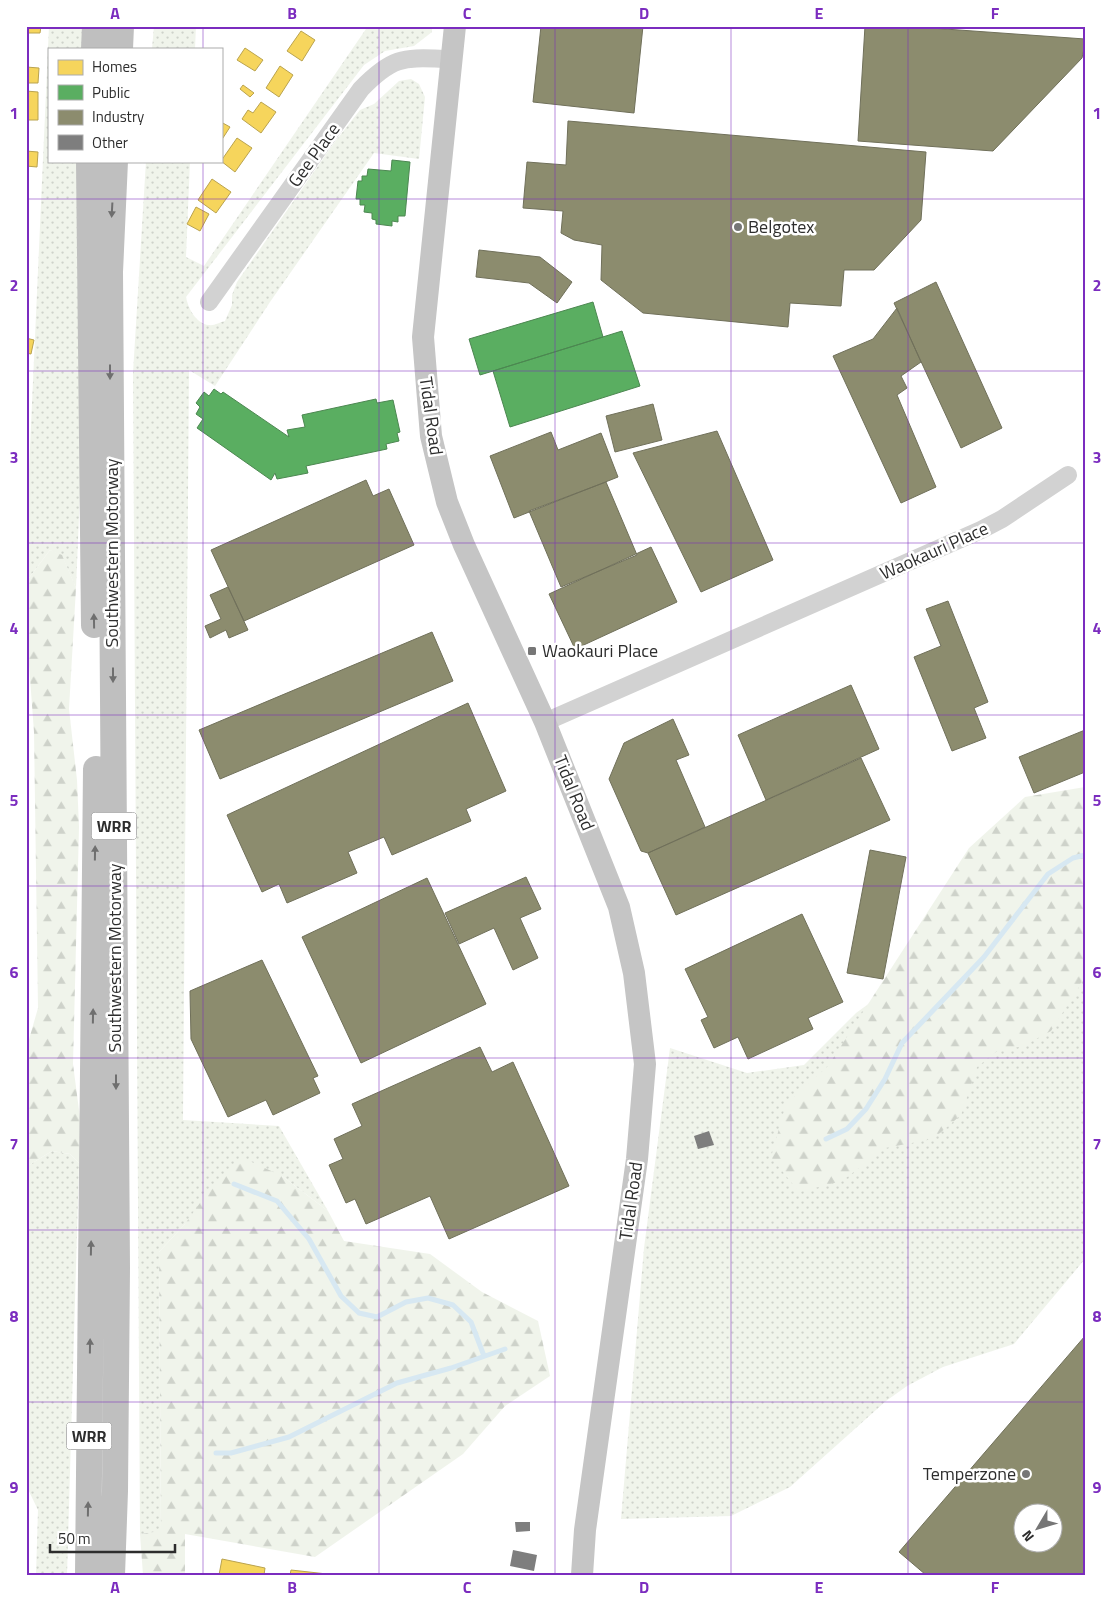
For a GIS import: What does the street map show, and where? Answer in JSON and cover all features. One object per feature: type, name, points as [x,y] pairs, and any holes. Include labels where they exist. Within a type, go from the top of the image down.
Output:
[{"type":"highway","points":[[94,48],[95,26]]},
{"type":"highway","points":[[120,48],[121,26]]},
{"type":"highway","name":"Southwestern Motorway","points":[[88,1575],[96,778],[89,162]]},
{"type":"highway","name":"Southwestern Motorway","points":[[112,1575],[115,1491],[117,1268],[110,272],[115,162]]},
{"type":"highway","points":[[115,1491],[123,1575]]},
{"type":"main road","name":"Tidal Road","points":[[455,26],[423,336],[431,436],[447,502],[464,545],[545,722],[619,907],[634,973],[645,1064],[637,1159],[586,1530],[582,1575]]},
{"type":"street","name":"Gee Place","points":[[209,302],[361,89],[384,68],[407,58],[452,59]]},
{"type":"street","name":"Waokauri Place","points":[[545,722],[982,530],[1002,519],[1068,475]]},
{"type":"green space","points":[[49,26],[99,26],[98,48],[48,48]]},
{"type":"green space","points":[[154,26],[196,26],[195,48],[152,48]]},
{"type":"green space","points":[[368,26],[432,26],[432,32],[414,46],[385,51],[364,65],[186,297],[191,310],[200,322],[211,325],[225,321],[232,305],[232,295],[237,282],[334,143],[360,110],[374,104],[399,81],[411,79],[419,84],[425,97],[419,159],[374,153],[270,302],[215,386],[189,370],[183,1120],[279,1126],[328,1211],[282,1176],[185,1224],[159,1252],[161,1532],[140,1534],[133,373],[146,162],[190,162],[186,257],[204,266]]},
{"type":"green space","points":[[48,48],[48,162],[94,162],[76,588],[62,556],[50,550],[26,582],[26,537]]},
{"type":"green space","points":[[50,550],[62,555],[76,588],[69,709],[77,780],[79,827],[73,1064],[83,1141],[79,1163],[70,1154],[52,1151],[26,1167],[26,1050],[38,1008],[34,732],[26,624],[26,582]]},
{"type":"green space","points":[[1085,787],[1085,974],[1079,987],[1051,1031],[1023,1046],[996,1052],[977,1067],[961,1115],[933,1139],[885,1148],[842,1181],[799,1192],[771,1157],[786,1104],[828,1066],[969,848],[1025,797]]},
{"type":"green space","points":[[1085,891],[1085,1259],[1014,1344],[943,1367],[907,1386],[886,1401],[790,1487],[731,1516],[621,1519],[644,1248],[670,1048],[747,1073],[804,1065],[856,1013],[900,981]]},
{"type":"green space","points":[[52,1151],[70,1154],[79,1163],[67,1575],[36,1575],[38,1510],[26,1485],[26,1167]]},
{"type":"green space","points":[[243,1158],[282,1176],[328,1211],[344,1241],[430,1254],[482,1292],[538,1321],[550,1376],[505,1406],[463,1454],[315,1557],[185,1534],[185,1575],[143,1575],[140,1534],[161,1531],[159,1252],[185,1224],[212,1186]]},
{"type":"building: Homes","points":[[26,26],[41,26],[40,33],[26,33]]},
{"type":"building: Homes","points":[[301,31],[315,40],[302,61],[287,51]]},
{"type":"building: Homes","points":[[245,48],[263,60],[255,71],[237,60]]},
{"type":"building: Homes","points":[[280,66],[293,75],[279,97],[266,88]]},
{"type":"building: Homes","points":[[26,67],[39,68],[38,83],[26,83]]},
{"type":"building: Homes","points":[[243,85],[254,93],[250,97],[240,89]]},
{"type":"building: Homes","points":[[26,91],[38,92],[38,120],[26,120]]},
{"type":"building: Homes","points":[[261,102],[276,112],[261,133],[242,119],[248,110],[253,113]]},
{"type":"building: Homes","points":[[222,123],[230,127],[222,139]]},
{"type":"building: Homes","points":[[237,138],[252,148],[235,172],[222,162]]},
{"type":"building: Homes","points":[[26,151],[38,152],[37,167],[26,166]]},
{"type":"building: Homes","points":[[212,179],[231,192],[216,213],[198,200]]},
{"type":"building: Homes","points":[[196,207],[209,214],[200,231],[187,224]]},
{"type":"building: Homes","points":[[26,338],[34,340],[31,354],[26,353]]},
{"type":"building: Homes","points":[[222,1559],[265,1568],[264,1575],[219,1575]]},
{"type":"building: Homes","points":[[291,1570],[336,1575],[290,1575]]},
{"type":"building: Public","points":[[392,160],[410,162],[405,216],[398,216],[398,222],[392,221],[392,226],[376,224],[376,220],[372,219],[372,213],[364,212],[365,205],[360,205],[360,199],[356,199],[358,181],[362,181],[362,176],[367,176],[368,169],[391,171]]},
{"type":"building: Public","points":[[593,302],[603,337],[480,375],[469,339]]},
{"type":"building: Public","points":[[622,331],[640,386],[510,427],[493,371]]},
{"type":"building: Public","points":[[214,389],[221,394],[223,392],[289,437],[287,430],[305,427],[302,415],[376,399],[377,403],[393,400],[400,432],[397,433],[399,441],[386,444],[387,449],[306,466],[308,473],[277,479],[275,473],[271,480],[197,428],[203,419],[196,414],[200,407],[196,403],[204,392],[209,396]]},
{"type":"building: Industry","points":[[541,26],[643,26],[634,113],[533,102]]},
{"type":"building: Industry","points":[[865,26],[903,26],[1085,39],[1085,44],[1082,58],[993,151],[858,141]]},
{"type":"building: Industry","name":"Belgotex","points":[[568,121],[926,152],[921,220],[874,270],[844,270],[841,306],[790,303],[788,327],[643,313],[601,280],[602,245],[574,240],[561,233],[563,211],[523,208],[527,162],[566,165]]},
{"type":"building: Industry","points":[[479,250],[540,257],[572,282],[557,303],[529,283],[476,277]]},
{"type":"building: Industry","points":[[936,282],[1002,428],[961,448],[894,303]]},
{"type":"building: Industry","points":[[897,308],[921,362],[901,376],[907,388],[897,395],[936,487],[901,503],[833,356],[873,339]]},
{"type":"building: Industry","points":[[653,404],[662,440],[615,452],[606,416]]},
{"type":"building: Industry","points":[[717,431],[773,560],[701,592],[633,453]]},
{"type":"building: Industry","points":[[551,432],[558,450],[601,433],[618,477],[514,518],[490,456]]},
{"type":"building: Industry","points":[[366,480],[373,496],[389,489],[414,545],[244,621],[211,550]]},
{"type":"building: Industry","points":[[606,482],[637,555],[561,587],[529,511]]},
{"type":"building: Industry","points":[[651,547],[677,602],[575,649],[549,594]]},
{"type":"building: Industry","points":[[228,587],[248,630],[229,638],[226,630],[210,638],[205,626],[221,619],[210,595]]},
{"type":"building: Industry","points":[[948,601],[988,702],[974,708],[986,738],[952,751],[914,657],[941,646],[926,609]]},
{"type":"building: Industry","points":[[432,632],[453,681],[220,779],[199,730]]},
{"type":"building: Industry","points":[[851,685],[879,749],[766,800],[738,735]]},
{"type":"building: Industry","points":[[468,703],[506,791],[466,809],[471,821],[392,855],[384,837],[348,852],[357,873],[287,903],[279,884],[262,892],[227,815]]},
{"type":"building: Industry","points":[[673,719],[689,755],[676,760],[705,827],[648,853],[641,851],[609,779],[624,743]]},
{"type":"building: Industry","points":[[1085,730],[1085,772],[1034,793],[1019,757]]},
{"type":"building: Industry","points":[[861,758],[890,820],[676,915],[648,853]]},
{"type":"building: Industry","points":[[870,850],[906,857],[883,979],[847,973]]},
{"type":"building: Industry","points":[[526,877],[541,909],[520,918],[538,958],[513,970],[494,928],[459,944],[445,913]]},
{"type":"building: Industry","points":[[427,878],[486,1004],[361,1063],[302,937]]},
{"type":"building: Industry","points":[[802,914],[843,1002],[808,1018],[813,1029],[748,1059],[738,1037],[714,1048],[701,1020],[708,1017],[685,969]]},
{"type":"building: Industry","points":[[262,960],[318,1076],[313,1078],[320,1093],[273,1115],[266,1100],[228,1117],[191,1039],[190,991]]},
{"type":"building: Industry","points":[[480,1047],[492,1072],[513,1062],[569,1186],[449,1239],[430,1196],[366,1224],[355,1199],[346,1203],[329,1165],[343,1159],[334,1139],[362,1126],[352,1104]]},
{"type":"building: Industry","name":"Temperzone","points":[[1085,1336],[1085,1575],[926,1575],[899,1552]]},
{"type":"building: Other","points":[[709,1131],[714,1145],[698,1149],[694,1136]]},
{"type":"building: Other","points":[[515,1522],[530,1522],[530,1531],[516,1532]]},
{"type":"building: Other","points":[[513,1550],[537,1555],[534,1571],[510,1566]]},
{"type":"waterway","points":[[826,1139],[847,1129],[866,1109],[885,1079],[902,1043],[984,957],[1048,874],[1073,858],[1085,855]]},
{"type":"waterway","points":[[234,1184],[277,1201],[309,1239],[341,1296],[359,1313],[377,1317],[406,1302],[428,1298],[453,1305],[471,1322],[484,1356]]},
{"type":"waterway","points":[[216,1453],[231,1453],[289,1437],[397,1383],[451,1368],[505,1349]]},
{"type":"place","name":"Belgotex","points":[[738,227]]},
{"type":"place","name":"Waokauri Place","points":[[532,651]]},
{"type":"place","name":"Temperzone","points":[[1026,1474]]}]
